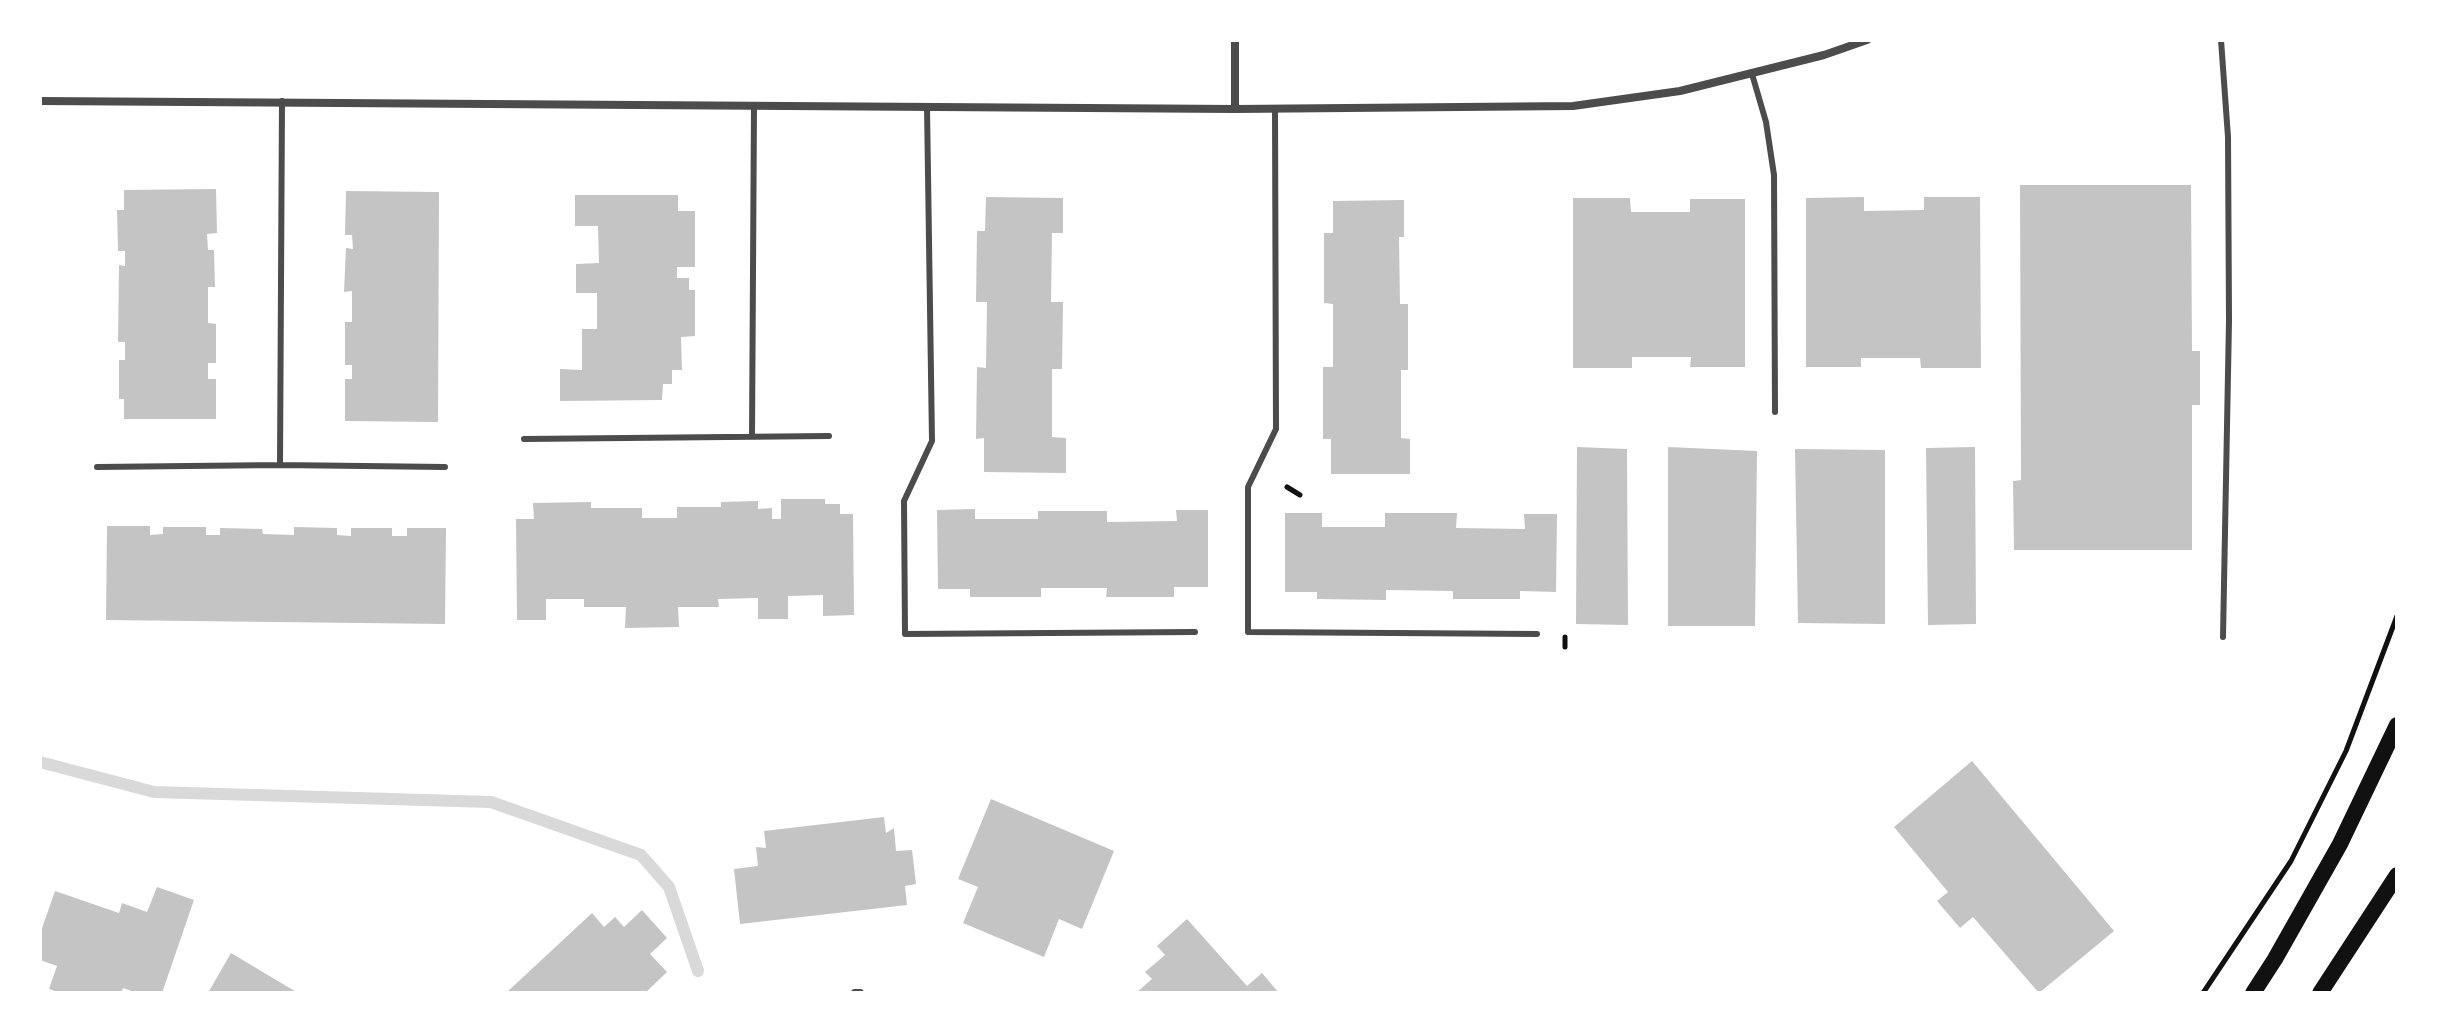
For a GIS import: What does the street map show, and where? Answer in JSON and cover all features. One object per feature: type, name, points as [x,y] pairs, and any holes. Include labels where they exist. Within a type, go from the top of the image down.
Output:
[{"type":"main road","points":[[2253,993],[2340,844],[2397,725]]},
{"type":"main road","points":[[2320,993],[2397,875]]},
{"type":"street","points":[[1235,40],[1235,109]]},
{"type":"street","points":[[40,101],[1235,109],[1573,106],[1680,91],[1824,55],[1867,40]]},
{"type":"lane","points":[[2221,40],[2228,137],[2229,321],[2223,637]]},
{"type":"lane","points":[[1752,74],[1766,122],[1774,175],[1775,412]]},
{"type":"lane","points":[[280,465],[282,101]]},
{"type":"lane","points":[[752,435],[754,106]]},
{"type":"lane","points":[[927,107],[932,441],[904,501],[905,634],[1195,632]]},
{"type":"lane","points":[[1275,109],[1276,429],[1248,487],[1248,632],[1537,634]]},
{"type":"lane","points":[[524,439],[829,436]]},
{"type":"lane","points":[[97,467],[445,467]]},
{"type":"path","points":[[1287,487],[1300,495]]},
{"type":"path","points":[[2203,993],[2291,861],[2346,751],[2397,616]]},
{"type":"path","points":[[1565,637],[1565,647]]},
{"type":"building","points":[[2020,185],[2191,185],[2192,351],[2200,351],[2200,405],[2192,405],[2192,550],[2014,550],[2013,481],[2021,480]]},
{"type":"building","points":[[216,189],[217,233],[207,234],[208,250],[214,250],[215,287],[208,287],[208,323],[216,324],[216,363],[208,363],[208,379],[216,379],[216,419],[124,419],[124,399],[119,399],[119,360],[125,360],[125,342],[118,342],[119,265],[125,266],[125,251],[118,251],[117,210],[124,210],[124,190]]},
{"type":"building","points":[[346,191],[439,192],[438,422],[345,421],[345,379],[352,379],[352,365],[345,365],[345,322],[352,322],[352,291],[344,292],[346,248],[353,249],[352,235],[345,235]]},
{"type":"building","points":[[575,195],[678,195],[678,211],[695,211],[695,267],[677,267],[677,278],[689,278],[689,290],[695,290],[695,336],[681,337],[682,370],[672,370],[672,384],[663,384],[662,400],[560,401],[560,369],[582,370],[582,329],[597,329],[597,293],[576,293],[576,264],[599,263],[598,226],[575,226]]},
{"type":"building","points":[[986,197],[1063,198],[1063,233],[1052,233],[1051,302],[1063,302],[1062,369],[1052,369],[1052,437],[1066,438],[1066,473],[984,472],[984,438],[976,439],[977,367],[986,368],[987,302],[976,302],[977,231],[985,231]]},
{"type":"building","points":[[1864,197],[1864,211],[1924,210],[1924,197],[1980,197],[1981,368],[1921,368],[1920,358],[1861,358],[1861,367],[1806,367],[1806,198]]},
{"type":"building","points":[[1573,198],[1630,198],[1631,212],[1690,212],[1690,199],[1745,199],[1745,367],[1690,367],[1691,357],[1632,357],[1632,368],[1573,368]]},
{"type":"building","points":[[1404,200],[1404,237],[1399,237],[1400,304],[1408,304],[1408,370],[1401,370],[1401,438],[1410,439],[1410,474],[1331,474],[1331,439],[1323,439],[1323,367],[1333,367],[1333,304],[1324,303],[1324,233],[1333,233],[1333,201]]},
{"type":"building","points":[[1577,447],[1627,449],[1628,625],[1576,624]]},
{"type":"building","points":[[1668,447],[1757,451],[1755,626],[1668,626]]},
{"type":"building","points":[[1975,447],[1976,624],[1928,625],[1926,448]]},
{"type":"building","points":[[1795,449],[1885,450],[1885,624],[1798,623]]},
{"type":"building","points":[[781,499],[825,499],[825,504],[840,504],[840,514],[853,514],[854,615],[823,616],[823,595],[788,596],[788,619],[758,619],[758,598],[718,599],[719,607],[678,607],[679,627],[625,628],[626,607],[584,607],[584,599],[546,599],[546,620],[517,620],[516,519],[534,519],[533,503],[591,502],[591,508],[642,508],[642,518],[677,518],[677,507],[721,507],[721,502],[758,501],[758,509],[772,508],[772,519],[781,519]]},
{"type":"building","points":[[975,509],[975,519],[1038,519],[1038,511],[1107,511],[1107,522],[1177,521],[1176,510],[1208,510],[1208,587],[1174,587],[1174,597],[1106,597],[1107,588],[1041,588],[1041,597],[970,597],[970,589],[938,589],[937,510]]},
{"type":"building","points":[[1285,513],[1322,513],[1322,527],[1385,527],[1385,513],[1457,513],[1456,528],[1525,529],[1524,514],[1557,514],[1556,592],[1520,591],[1520,599],[1453,599],[1453,591],[1386,590],[1386,600],[1317,599],[1317,592],[1285,592]]},
{"type":"building","points":[[107,526],[150,526],[150,535],[163,534],[163,527],[206,527],[206,535],[220,535],[220,528],[262,529],[263,534],[294,535],[294,527],[337,528],[337,535],[351,536],[351,528],[392,528],[392,536],[407,536],[407,528],[446,528],[445,624],[106,620]]},
{"type":"building","points":[[1972,761],[2114,931],[2039,993],[1973,917],[1960,928],[1937,901],[1948,892],[1894,827]]},
{"type":"building","points":[[991,799],[1114,851],[1082,929],[1059,919],[1044,957],[963,923],[978,887],[958,879]]},
{"type":"building","points":[[884,817],[886,833],[894,828],[896,851],[912,850],[916,884],[905,886],[907,905],[740,924],[734,869],[758,866],[756,847],[766,848],[764,831]]},
{"type":"building","points":[[157,887],[194,900],[162,993],[137,993],[123,988],[121,993],[60,993],[49,989],[57,966],[40,960],[40,934],[55,891],[119,913],[122,903],[147,912]]},
{"type":"building","points":[[642,910],[667,938],[650,954],[667,972],[645,993],[506,993],[592,913],[604,927],[615,917],[624,927]]},
{"type":"building","points":[[1187,919],[1247,986],[1262,973],[1279,993],[1136,993],[1152,979],[1145,972],[1165,955],[1157,946]]},
{"type":"building","points":[[231,953],[298,993],[208,993]]},
{"type":"waterway","points":[[40,762],[154,792],[491,802],[641,855],[669,887],[698,971]]}]
